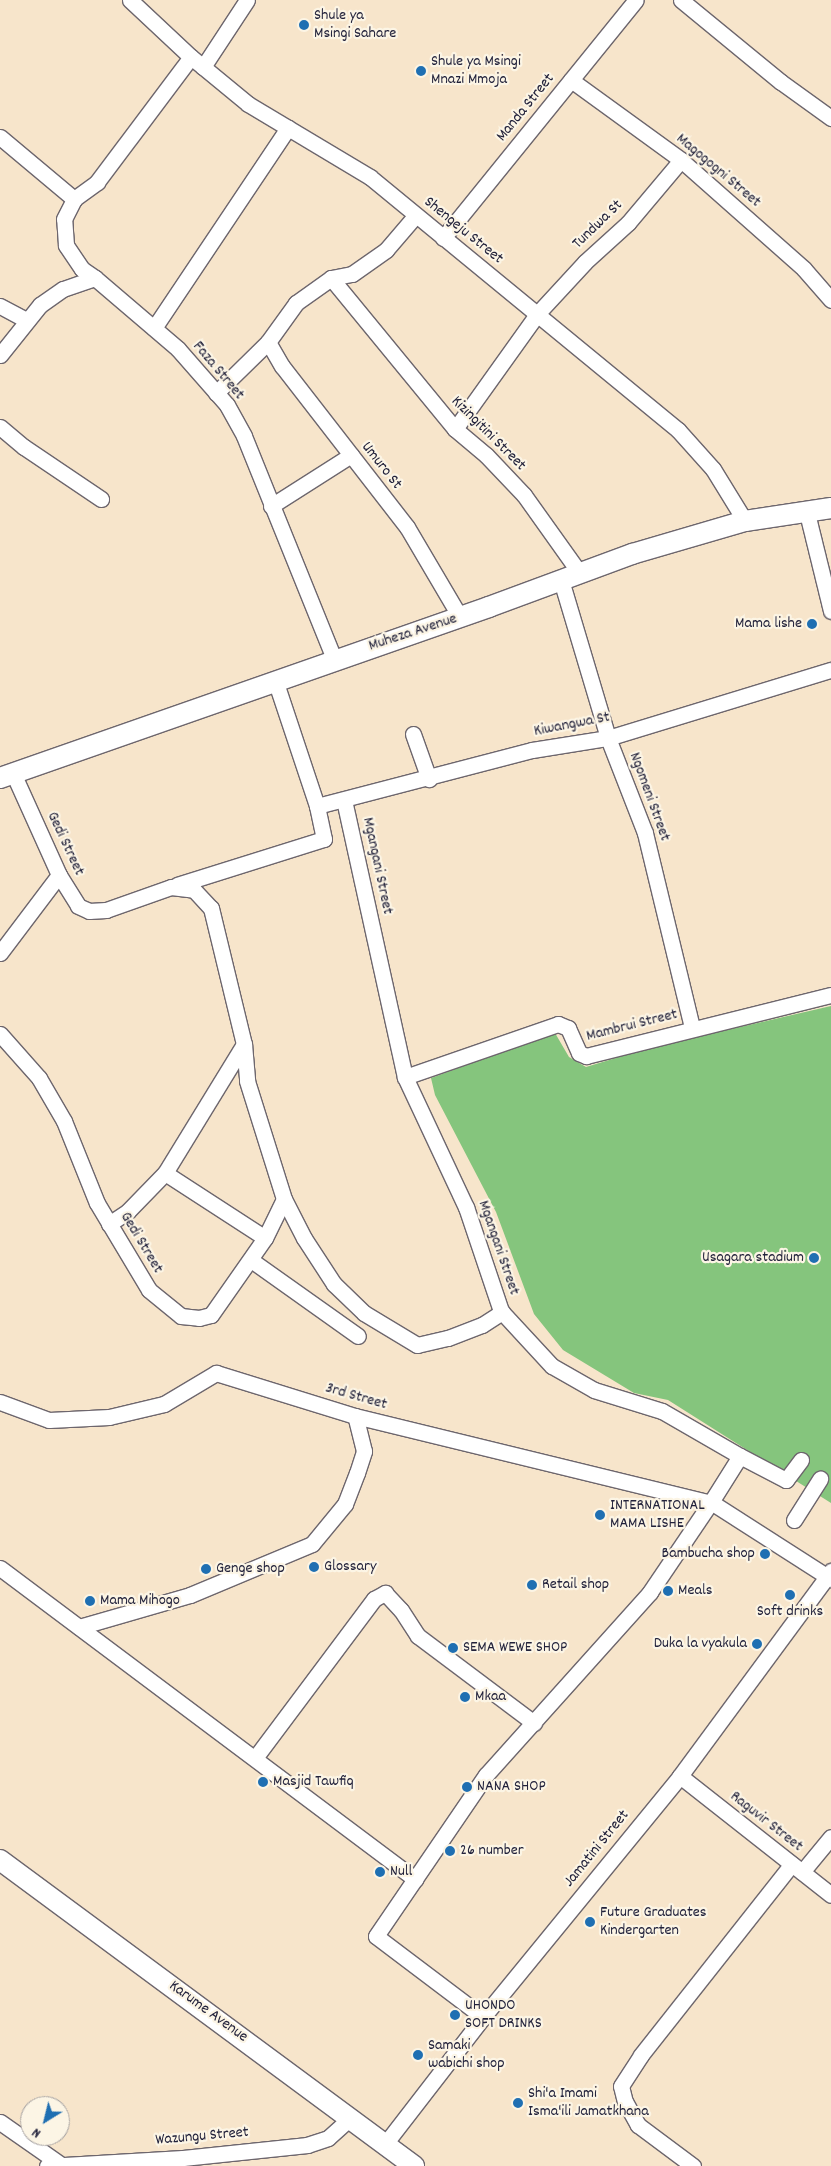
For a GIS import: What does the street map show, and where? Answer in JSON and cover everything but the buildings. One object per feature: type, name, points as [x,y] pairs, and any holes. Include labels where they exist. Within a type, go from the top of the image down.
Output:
[{"type":"street","points":[[203,67],[247,0]]},
{"type":"street","name":"Manda Street","points":[[443,238],[636,0]]},
{"type":"street","points":[[681,0],[781,82],[831,118]]},
{"type":"street","name":"Shengeju Street","points":[[139,3],[191,57],[248,104],[370,177],[415,216],[538,313],[678,430],[713,468],[745,522]]},
{"type":"street","points":[[3,145],[74,199],[97,182],[191,57]]},
{"type":"street","name":"Magogogni Street","points":[[571,80],[681,160],[804,269],[831,300]]},
{"type":"street","points":[[154,328],[288,128]]},
{"type":"street","name":"Tundwa St","points":[[455,429],[538,313],[585,262],[628,223],[681,160]]},
{"type":"street","name":"Faza Street","points":[[74,199],[64,219],[66,244],[82,269],[95,278],[178,350],[216,393],[244,436],[334,660]]},
{"type":"street","points":[[216,393],[268,342],[296,303],[331,278],[352,274],[386,250],[415,216]]},
{"type":"street","points":[[0,355],[26,320],[40,305],[62,289],[95,278]]},
{"type":"street","name":"Kizingitini Street","points":[[331,278],[455,429],[486,455],[524,495],[570,576]]},
{"type":"street","points":[[0,306],[26,320]]},
{"type":"street","name":"Umuro St","points":[[268,342],[282,366],[407,527],[460,617]]},
{"type":"street","points":[[0,427],[24,447],[101,499]]},
{"type":"street","points":[[271,506],[351,455]]},
{"type":"street","name":"Muheza Avenue","points":[[6,775],[460,617],[570,576],[745,522],[831,508]]},
{"type":"street","points":[[806,513],[831,612]]},
{"type":"street","name":"Ngomeni Street","points":[[570,576],[608,738],[626,779],[656,871],[692,1028]]},
{"type":"street","name":"Kiwangwa St","points":[[317,806],[429,779],[532,750],[608,738],[831,670]]},
{"type":"street","points":[[171,887],[324,839],[317,806],[275,680]]},
{"type":"street","points":[[413,734],[429,779]]},
{"type":"street","name":"Gedi Street","points":[[6,775],[59,875],[78,906],[89,911],[106,910],[171,887],[194,890],[211,908],[244,1044],[247,1082],[284,1199],[304,1238],[334,1284],[364,1313],[417,1346],[448,1338],[482,1325],[502,1312]]},
{"type":"street","name":"Mgangani Street","points":[[344,800],[405,1077],[466,1207],[502,1312],[552,1366],[594,1390],[662,1411],[786,1480],[801,1460]]},
{"type":"street","points":[[0,953],[59,875]]},
{"type":"street","name":"Mambrui Street","points":[[405,1077],[558,1024],[568,1028],[579,1054],[584,1056],[831,995]]},
{"type":"street","name":"Gedi Street","points":[[0,1034],[39,1078],[48,1092],[64,1122],[97,1203],[148,1290],[181,1316],[199,1318],[211,1315],[264,1238],[284,1199]]},
{"type":"street","points":[[109,1224],[128,1211],[165,1173],[244,1044]]},
{"type":"street","points":[[165,1173],[264,1238]]},
{"type":"street","points":[[250,1260],[358,1336]]},
{"type":"street","name":"3rd Street","points":[[0,1402],[49,1420],[110,1417],[164,1404],[216,1373],[355,1416],[711,1502]]},
{"type":"street","points":[[80,1627],[190,1595],[312,1544],[345,1504],[357,1474],[364,1451],[355,1416]]},
{"type":"street","points":[[483,2017],[376,1936],[486,1775],[650,1592],[740,1456]]},
{"type":"street","points":[[794,1520],[820,1479]]},
{"type":"street","points":[[711,1502],[830,1575]]},
{"type":"street","points":[[0,1568],[415,1879]]},
{"type":"street","name":"Jamatini Street","points":[[385,2144],[483,2017],[680,1776],[830,1575]]},
{"type":"street","points":[[256,1758],[374,1599],[385,1593],[401,1610],[418,1636],[534,1723]]},
{"type":"street","name":"Raguvir Street","points":[[680,1776],[831,1895]]},
{"type":"street","points":[[693,2166],[638,2125],[625,2102],[621,2086],[641,2055],[797,1868],[831,1837]]},
{"type":"street","name":"Karume Avenue","points":[[0,1860],[351,2117],[414,2166]]},
{"type":"street","name":"Wazungu Street","points":[[53,2165],[183,2158],[307,2145],[328,2138],[351,2117]]},
{"type":"street","points":[[0,2122],[53,2165]]},
{"type":"green space","points":[[831,1006],[831,1503],[668,1400],[634,1393],[563,1350],[534,1314],[496,1212],[435,1095],[431,1078],[555,1033],[569,1057],[586,1067],[649,1048]]},
{"type":"place","name":"Shule ya Msingi Sahare","points":[[304,25]]},
{"type":"place","name":"Shule ya Msingi Mnazi Mmoja","points":[[421,71]]},
{"type":"place","name":"Mama lishe","points":[[812,624]]},
{"type":"place","name":"Usagara stadium","points":[[814,1258]]},
{"type":"place","name":"INTERNATIONAL MAMA LISHE","points":[[600,1515]]},
{"type":"place","name":"Bambucha shop","points":[[765,1554]]},
{"type":"place","name":"Glossary","points":[[314,1567]]},
{"type":"place","name":"Genge shop","points":[[206,1569]]},
{"type":"place","name":"Retail shop","points":[[532,1585]]},
{"type":"place","name":"Meals","points":[[668,1591]]},
{"type":"place","name":"Soft drinks","points":[[790,1595]]},
{"type":"place","name":"Mama Mihogo","points":[[90,1601]]},
{"type":"place","name":"Duka la vyakula","points":[[757,1644]]},
{"type":"place","name":"SEMA WEWE SHOP","points":[[453,1648]]},
{"type":"place","name":"Mkaa","points":[[465,1697]]},
{"type":"place","name":"Masjid Tawfiq","points":[[263,1782]]},
{"type":"place","name":"NANA SHOP","points":[[467,1787]]},
{"type":"place","name":"26 number","points":[[450,1851]]},
{"type":"place","name":"Null","points":[[380,1872]]},
{"type":"place","name":"Future Graduates Kindergarten","points":[[590,1922]]},
{"type":"place","name":"UHONDO SOFT DRINKS","points":[[455,2015]]},
{"type":"place","name":"Samaki wabichi shop","points":[[418,2055]]},
{"type":"place","name":"Shi'a Imami Isma'ili Jamatkhana","points":[[518,2103]]}]
